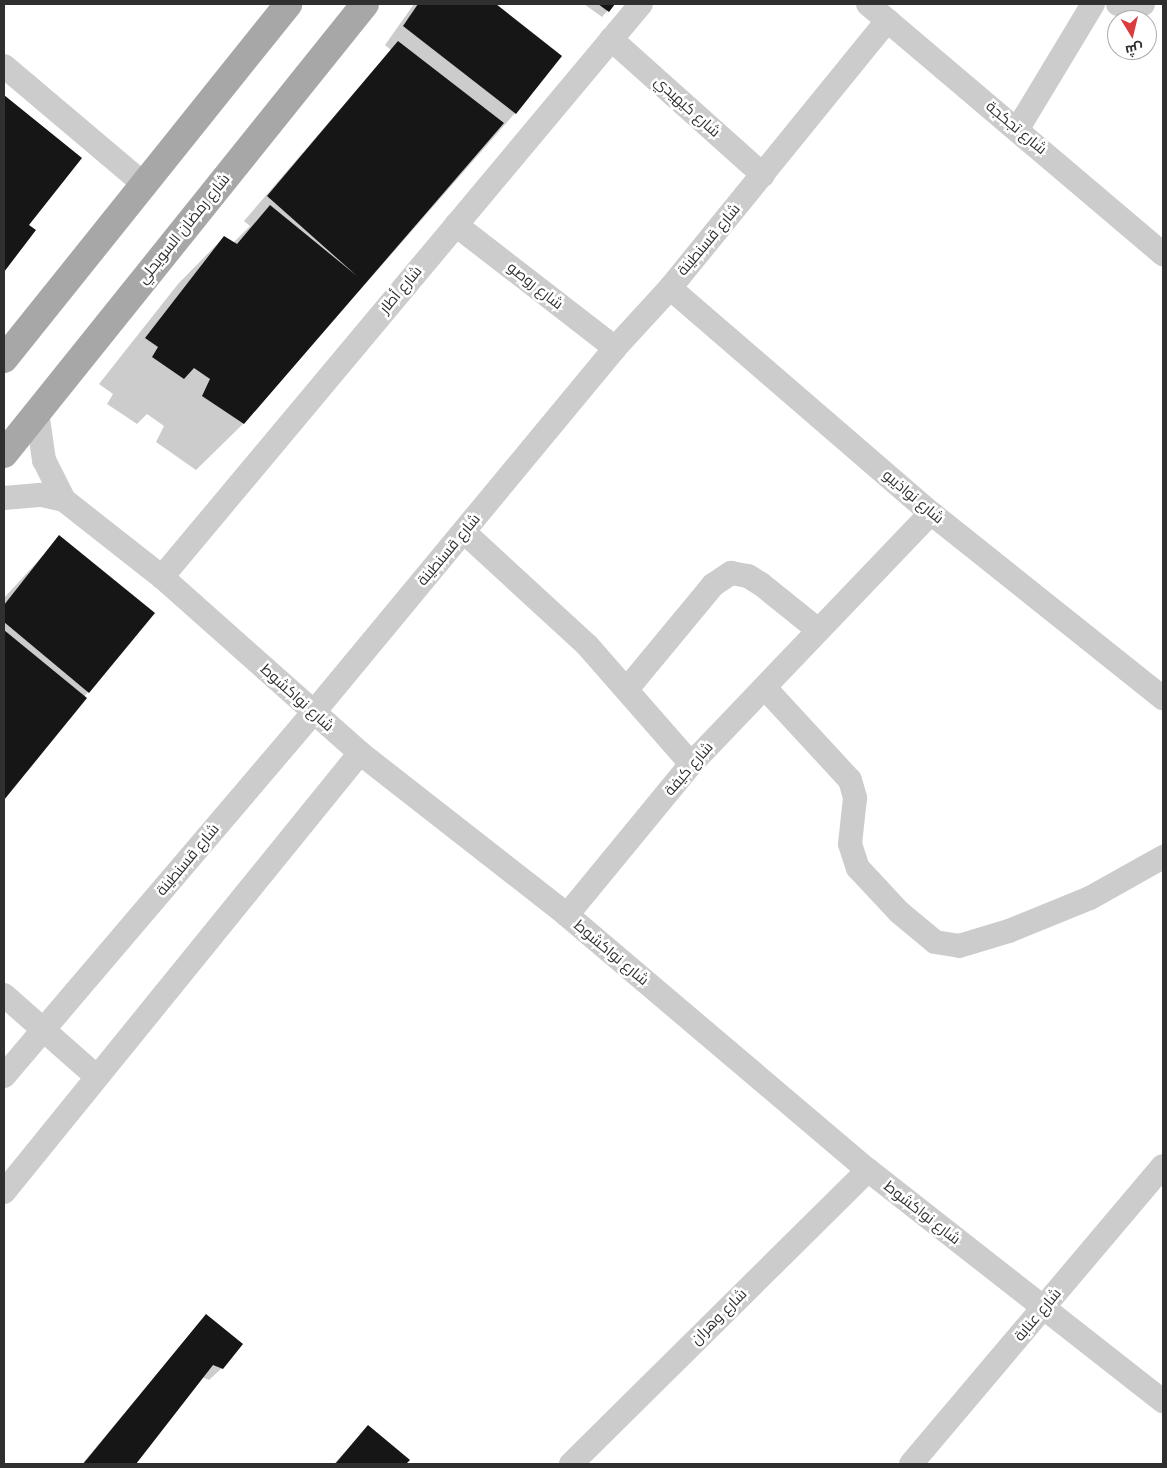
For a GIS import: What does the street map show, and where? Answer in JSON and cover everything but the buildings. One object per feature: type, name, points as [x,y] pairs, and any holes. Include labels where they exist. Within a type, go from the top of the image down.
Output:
[{"type":"main road","points":[[8,346],[145,185],[288,4]]},
{"type":"main road","name":"شارع رمضان السويحلي","points":[[4,454],[365,4]]},
{"type":"street","name":"شارع أطار","points":[[162,577],[641,4]]},
{"type":"street","name":"شارع تجكجة","points":[[868,4],[1163,254]]},
{"type":"street","points":[[1017,130],[1093,4]]},
{"type":"street","points":[[1118,4],[1143,4]]},
{"type":"street","name":"شارع قسنطينة","points":[[4,1076],[314,712],[615,348],[670,288],[888,20]]},
{"type":"street","name":"شارع كيهيدي","points":[[611,39],[763,176]]},
{"type":"street","points":[[4,66],[145,185]]},
{"type":"street","name":"شارع روصو","points":[[456,225],[615,348]]},
{"type":"street","name":"شارع نواذيبو","points":[[670,288],[931,513],[1162,695]]},
{"type":"street","points":[[37,412],[44,460],[64,500]]},
{"type":"street","points":[[4,498],[42,494],[64,500]]},
{"type":"street","name":"شارع نواكشوط","points":[[64,500],[162,577],[360,752],[566,916],[868,1170],[1163,1401]]},
{"type":"street","name":"شارع كيفة","points":[[566,916],[691,764],[764,688],[817,629],[931,513]]},
{"type":"street","points":[[464,532],[558,616],[627,689],[691,764]]},
{"type":"street","points":[[627,689],[713,585],[731,573],[748,576],[761,584],[817,629]]},
{"type":"street","points":[[764,688],[850,780],[856,798],[850,844],[858,868],[899,912],[934,942],[959,946],[1009,931],[1090,898],[1163,857]]},
{"type":"street","points":[[4,1192],[360,752]]},
{"type":"street","points":[[4,995],[98,1077]]},
{"type":"street","name":"شارع عنابة","points":[[911,1464],[1163,1166]]},
{"type":"street","name":"شارع وهران","points":[[570,1464],[868,1170]]}]
